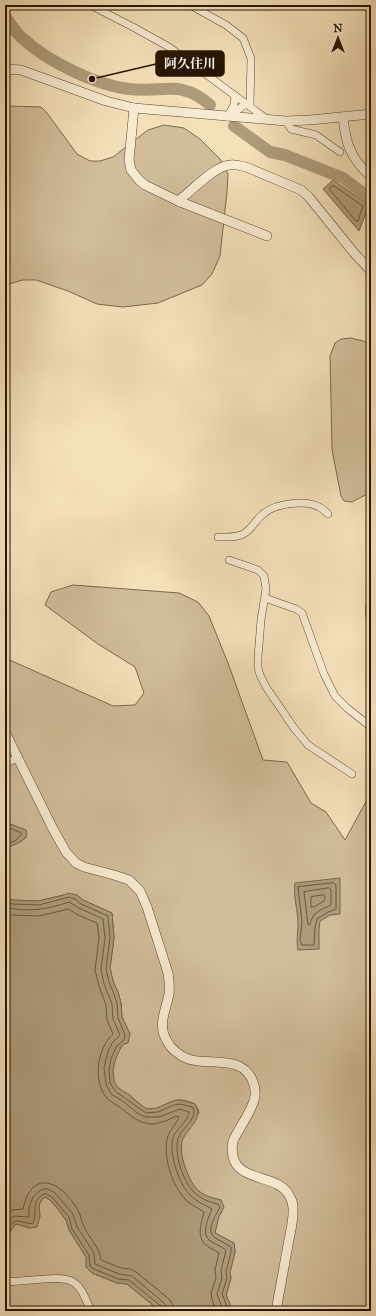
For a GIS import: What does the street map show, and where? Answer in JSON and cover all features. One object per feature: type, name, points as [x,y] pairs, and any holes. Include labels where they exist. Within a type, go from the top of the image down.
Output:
[{"type":"street","points":[[90,5],[133,26],[169,47],[268,120]]},
{"type":"street","points":[[190,5],[226,25],[243,38],[251,58],[248,105]]},
{"type":"street","points":[[5,36],[5,44]]},
{"type":"street","points":[[5,69],[21,70],[106,101],[134,108],[286,121],[371,114]]},
{"type":"street","points":[[228,116],[234,105],[235,96]]},
{"type":"street","points":[[228,116],[248,105]]},
{"type":"street","points":[[134,108],[128,160],[131,170],[139,180],[145,185],[178,201],[266,236]]},
{"type":"street","points":[[343,117],[345,135],[350,150],[363,169],[371,177]]},
{"type":"street","points":[[286,121],[291,129],[316,135],[340,152]]},
{"type":"street","points":[[178,201],[220,168],[229,165],[246,167],[302,190],[355,254],[371,270]]},
{"type":"street","points":[[218,537],[244,534],[263,514],[285,504],[308,503],[320,507],[328,514]]},
{"type":"street","points":[[229,560],[258,570],[264,576],[266,589],[261,620],[258,668],[266,687],[294,728],[308,745],[352,774]]},
{"type":"street","points":[[265,598],[296,609],[302,613],[324,674],[335,696],[347,708],[371,727]]},
{"type":"street","points":[[5,732],[60,844],[71,857],[84,867],[129,880],[140,891],[168,972],[169,994],[163,1015],[163,1026],[167,1042],[187,1059],[225,1062],[236,1065],[245,1070],[252,1078],[255,1087],[254,1099],[233,1141],[233,1155],[236,1163],[244,1171],[258,1178],[277,1184],[286,1190],[290,1194],[294,1209],[276,1311]]},
{"type":"street","points":[[5,763],[18,758]]},
{"type":"street","points":[[5,1281],[22,1282],[62,1278],[70,1280],[76,1284],[81,1291],[91,1311]]},
{"type":"shaded area","points":[[9,106],[41,107],[77,154],[90,161],[100,161],[113,157],[148,130],[164,125],[184,128],[200,139],[220,159],[228,174],[220,256],[212,274],[202,285],[158,303],[123,307],[97,304],[68,291],[36,280],[23,280],[5,285],[5,108]]},
{"type":"shaded area","points":[[351,338],[371,343],[371,492],[352,502],[344,501],[341,496],[332,450],[330,356],[335,343],[341,339]]},
{"type":"shaded area","points":[[73,585],[179,593],[198,602],[209,616],[228,663],[263,760],[287,762],[311,803],[326,812],[345,840],[368,798],[371,799],[371,1311],[229,1311],[230,1304],[226,1295],[231,1278],[230,1272],[235,1252],[234,1243],[215,1233],[216,1224],[222,1212],[221,1200],[205,1195],[196,1189],[187,1172],[182,1158],[182,1139],[187,1129],[199,1113],[198,1109],[195,1104],[188,1101],[176,1100],[157,1108],[148,1109],[120,1090],[115,1084],[113,1069],[115,1058],[130,1034],[122,1017],[121,1003],[110,968],[114,938],[112,913],[83,900],[77,895],[64,895],[38,901],[12,900],[5,898],[5,848],[26,838],[25,830],[5,822],[5,658],[113,706],[135,705],[144,693],[135,667],[98,644],[45,605],[51,592]]},
{"type":"shaded area","points":[[371,586],[371,627],[368,623],[366,609],[369,588]]},
{"type":"shaded area","points":[[45,1197],[50,1200],[66,1220],[69,1230],[86,1257],[92,1273],[117,1283],[127,1284],[160,1311],[5,1311],[5,1236],[7,1238],[16,1224],[30,1228],[40,1217],[39,1206]]},
{"type":"water","points":[[333,180],[369,205],[359,231],[323,189]]},
{"type":"water","points":[[5,822],[26,830],[27,834],[21,842],[5,848]]},
{"type":"water","points":[[340,878],[340,914],[330,915],[320,921],[319,949],[298,950],[298,919],[295,883]]},
{"type":"water","points":[[68,893],[77,895],[83,900],[112,913],[114,938],[110,968],[121,1003],[122,1017],[130,1034],[128,1043],[124,1044],[120,1049],[113,1070],[114,1081],[118,1088],[130,1095],[147,1109],[157,1108],[173,1101],[180,1100],[195,1104],[197,1109],[197,1118],[183,1139],[181,1150],[182,1157],[187,1172],[196,1188],[205,1195],[221,1200],[224,1207],[219,1216],[215,1233],[234,1243],[235,1252],[230,1272],[231,1278],[226,1295],[230,1304],[229,1311],[160,1311],[127,1284],[117,1283],[92,1273],[86,1267],[86,1257],[69,1230],[66,1220],[50,1200],[45,1197],[39,1204],[40,1216],[37,1227],[30,1228],[16,1224],[7,1238],[5,1236],[5,898],[12,900],[38,901]]},
{"type":"waterway","points":[[5,16],[17,33],[32,47],[72,71],[101,83],[116,87],[141,90],[171,89],[190,92],[200,97],[210,105]]},
{"type":"waterway","points":[[234,126],[270,152],[285,155],[343,178],[371,199]]},
{"type":"place","name":"阿久住川","points":[[92,79]]}]
